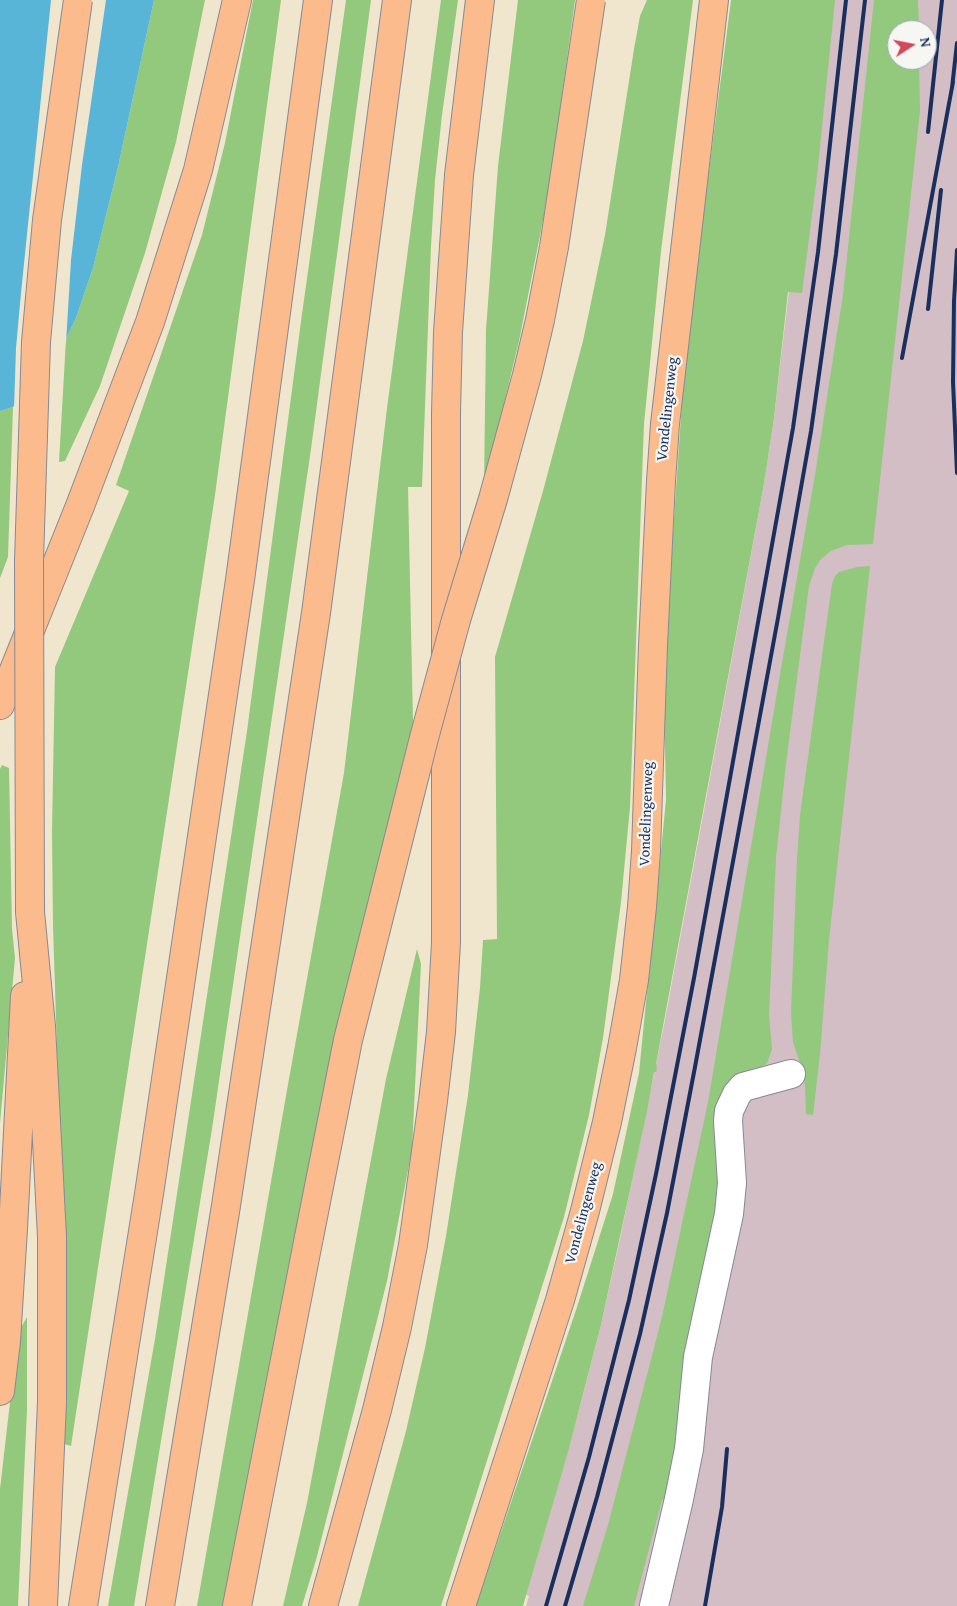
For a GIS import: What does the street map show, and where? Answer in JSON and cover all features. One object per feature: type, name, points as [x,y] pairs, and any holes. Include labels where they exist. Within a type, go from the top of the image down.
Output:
[{"type":"main road","points":[[0,1392],[6,1341],[13,1229],[30,912],[29,561],[36,342],[48,220],[78,0]]},
{"type":"main road","points":[[0,705],[80,506],[150,322],[198,170],[237,0]]},
{"type":"main road","points":[[83,1606],[150,1194],[239,589],[318,0]]},
{"type":"main road","points":[[160,1606],[225,1212],[316,613],[398,0]]},
{"type":"main road","points":[[323,1606],[377,1410],[397,1327],[413,1245],[434,1101],[441,1032],[446,942],[446,413],[448,332],[459,175],[480,0]]},
{"type":"main road","points":[[237,1606],[346,1049],[456,620],[493,499],[540,320],[554,247],[591,0]]},
{"type":"main road","name":"Vondelingenweg","points":[[461,1606],[560,1300],[580,1229],[607,1122],[634,980],[646,851],[653,635],[661,472],[714,0]]},
{"type":"main road","points":[[30,912],[42,1026],[52,1237],[52,1402],[43,1606]]},
{"type":"lane","points":[[654,1606],[683,1482],[689,1449],[698,1356],[729,1214],[732,1183],[728,1121],[730,1111],[736,1094],[743,1087],[791,1074]]},
{"type":"shaded area","points":[[823,0],[957,0],[957,1606],[526,1606],[529,1596],[526,1595],[579,1410],[601,1325],[620,1239],[664,1025],[764,484],[774,418]]},
{"type":"green space","points":[[154,0],[205,0],[176,142],[145,253],[100,386],[65,461],[59,462],[66,339],[76,318],[93,268],[118,167]]},
{"type":"green space","points":[[253,0],[281,0],[215,495],[71,1446],[64,1444],[66,1391],[65,1302],[53,926],[52,831],[55,667],[129,491],[116,485],[202,235],[225,143]]},
{"type":"green space","points":[[346,0],[371,0],[311,449],[212,1129],[134,1606],[108,1606],[155,1339],[247,731]]},
{"type":"green space","points":[[441,0],[458,0],[435,180],[422,487],[408,487],[413,722],[366,914],[233,1606],[197,1606],[344,773],[387,408]]},
{"type":"green space","points":[[518,0],[575,0],[549,190],[519,341],[484,487],[486,330],[498,166]]},
{"type":"green space","points":[[647,0],[693,0],[661,251],[644,424],[630,807],[621,902],[603,1038],[589,1115],[564,1217],[441,1606],[358,1606],[406,1431],[425,1348],[446,1236],[468,1095],[480,988],[483,940],[497,939],[495,657],[543,491],[583,341],[605,235],[640,16]]},
{"type":"green space","points":[[731,0],[835,0],[817,176],[802,293],[788,292],[774,418],[764,484],[656,1064],[657,1068],[656,1072],[654,1072],[601,1325],[568,1452],[523,1606],[476,1606],[613,1194],[639,1073],[666,800],[664,690],[685,359]]},
{"type":"green space","points":[[874,0],[918,0],[919,20],[887,20],[887,70],[919,70],[920,111],[873,544],[847,545],[831,551],[821,559],[815,568],[809,586],[786,763],[776,858],[769,1015],[772,1049],[765,1065],[744,1074],[723,1183],[668,1501],[662,1500],[634,1606],[583,1606],[608,1525],[662,1317],[708,1102],[815,475],[843,295]]},
{"type":"green space","points":[[13,407],[8,557],[0,578],[0,411]]},
{"type":"green space","points":[[870,566],[829,940],[813,1115],[806,1114],[805,1086],[802,1069],[793,1042],[791,1013],[800,815],[832,584],[839,572]]},
{"type":"green space","points":[[2,765],[9,768],[12,929],[15,958],[0,1123],[0,769]]},
{"type":"green space","points":[[417,949],[421,964],[412,1149],[387,1281],[316,1560],[302,1606],[283,1606],[307,1503],[386,1079]]},
{"type":"green space","points":[[27,1317],[27,1410],[18,1606],[0,1606],[0,1489],[18,1333]]},
{"type":"water","points":[[0,0],[154,0],[118,167],[93,268],[76,318],[66,339],[13,407],[0,411]]},
{"type":"pier","points":[[51,0],[106,0],[82,165],[71,260],[66,343],[14,409],[16,348]]},
{"type":"railway","points":[[546,1606],[589,1457],[629,1300],[656,1174],[694,978],[793,428],[818,252],[846,0]]},
{"type":"railway","points":[[565,1606],[597,1497],[640,1334],[667,1213],[695,1067],[811,431],[836,254],[865,0]]},
{"type":"railway","points":[[928,132],[942,0]]},
{"type":"railway","points":[[952,88],[957,43]]},
{"type":"railway","points":[[902,358],[953,82]]},
{"type":"railway","points":[[928,309],[941,190]]},
{"type":"railway","points":[[957,250],[953,382],[957,473]]},
{"type":"railway","points":[[705,1606],[722,1507],[727,1449]]}]
